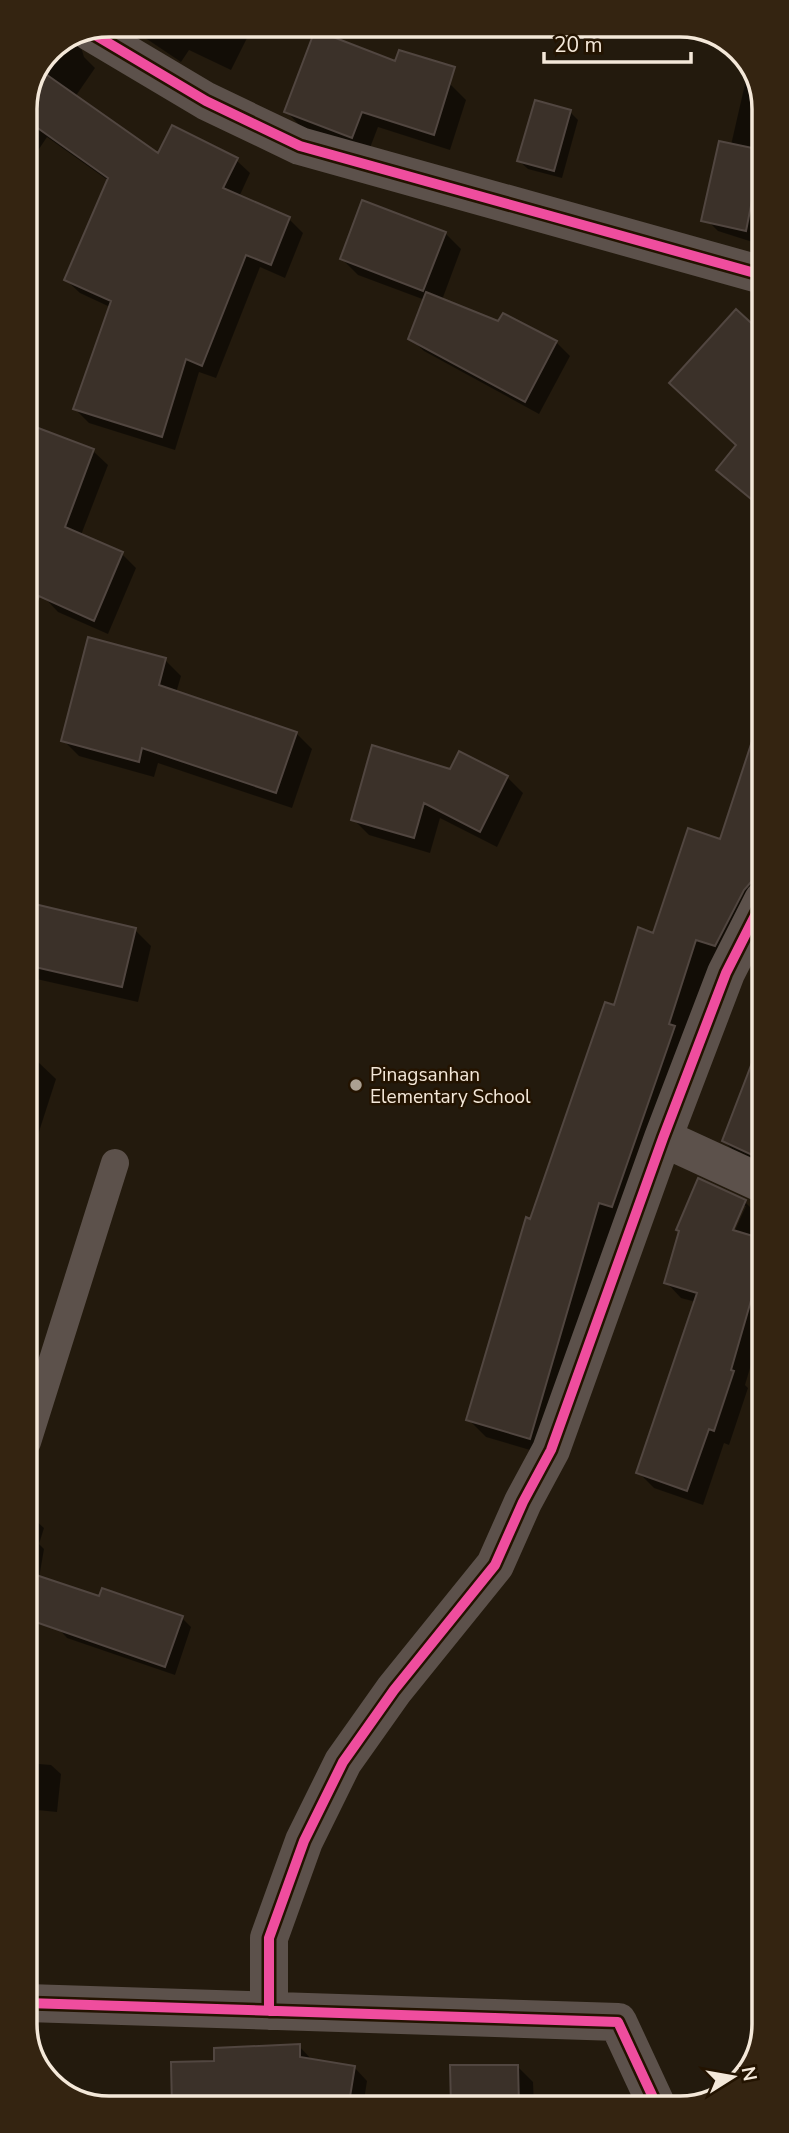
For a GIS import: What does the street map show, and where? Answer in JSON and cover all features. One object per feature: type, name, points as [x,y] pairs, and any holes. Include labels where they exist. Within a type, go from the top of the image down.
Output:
[{"type":"street","points":[[99,37],[206,100],[300,146],[752,272]]},
{"type":"street","points":[[269,2011],[268,1938],[304,1841],[343,1762],[394,1690],[495,1565],[523,1502],[551,1450],[663,1138],[726,973],[752,922]]},
{"type":"street","points":[[663,1138],[752,1179]]},
{"type":"street","points":[[37,2003],[618,2022],[652,2096]]},
{"type":"lane","points":[[37,1410],[114,1163]]},
{"type":"building","points":[[312,37],[333,37],[395,61],[399,50],[455,67],[434,135],[362,112],[352,138],[284,112]]},
{"type":"building","points":[[46,74],[158,153],[172,125],[238,158],[223,188],[290,217],[271,265],[246,255],[202,366],[186,359],[162,437],[73,409],[111,301],[64,280],[108,178],[37,128],[39,90]]},
{"type":"building","points":[[535,100],[571,110],[554,171],[517,161]]},
{"type":"building","points":[[719,141],[752,148],[752,201],[746,231],[701,221]]},
{"type":"building","points":[[362,200],[446,232],[423,291],[340,259]]},
{"type":"building","points":[[426,292],[498,321],[503,313],[557,341],[525,402],[408,339]]},
{"type":"building","points":[[736,309],[752,324],[752,500],[716,470],[736,445],[669,383]]},
{"type":"building","points":[[37,428],[94,449],[65,527],[123,552],[94,621],[39,596],[37,601]]},
{"type":"building","points":[[88,637],[166,658],[159,685],[297,732],[276,793],[142,748],[139,762],[61,741]]},
{"type":"building","points":[[752,741],[752,881],[744,890],[715,946],[696,940],[669,1024],[675,1026],[612,1207],[599,1203],[530,1439],[466,1420],[526,1217],[530,1219],[605,1002],[614,1005],[638,927],[653,933],[688,828],[720,839]]},
{"type":"building","points":[[372,745],[450,769],[459,751],[508,776],[480,832],[424,803],[414,838],[351,820]]},
{"type":"building","points":[[37,905],[136,928],[122,987],[37,968]]},
{"type":"building","points":[[752,1063],[752,1155],[722,1141]]},
{"type":"building","points":[[698,1178],[746,1200],[733,1230],[752,1236],[752,1297],[731,1370],[734,1371],[714,1431],[709,1429],[687,1491],[636,1473],[697,1293],[664,1283],[679,1231],[676,1230]]},
{"type":"building","points":[[37,1575],[99,1596],[102,1588],[183,1616],[165,1667],[37,1622]]},
{"type":"building","points":[[300,2044],[300,2057],[355,2066],[350,2096],[172,2096],[171,2062],[214,2061],[214,2048]]},
{"type":"building","points":[[450,2065],[518,2065],[519,2096],[451,2096]]},
{"type":"cycle path","points":[[99,37],[206,101],[300,146],[752,272]]},
{"type":"cycle path","points":[[269,2011],[269,1938],[304,1841],[343,1762],[394,1690],[495,1565],[523,1502],[551,1450],[663,1138],[726,973],[752,922]]},
{"type":"cycle path","points":[[37,2003],[618,2022],[652,2096]]},
{"type":"place","name":"Pinagsanhan Elementary School","points":[[356,1085]]}]
